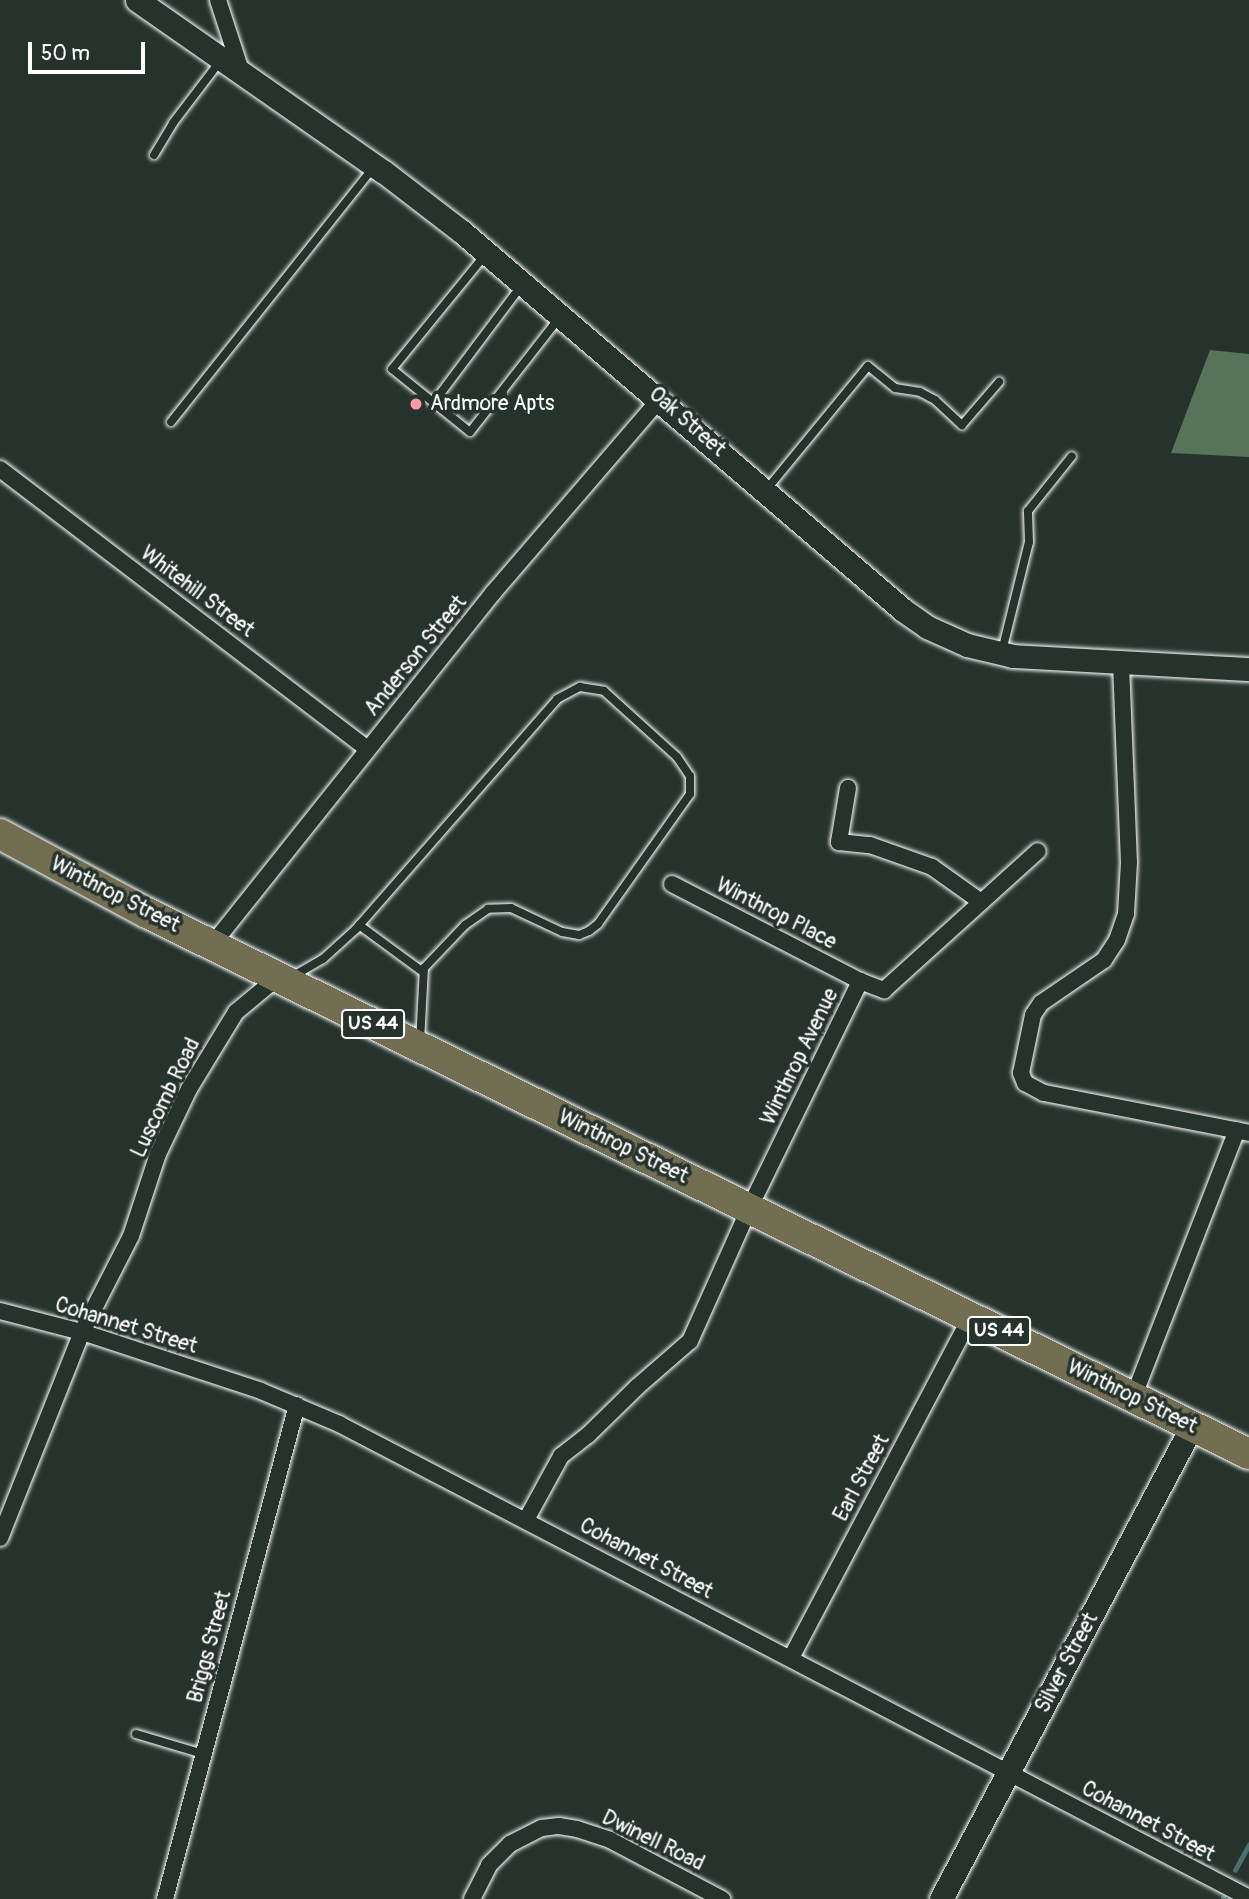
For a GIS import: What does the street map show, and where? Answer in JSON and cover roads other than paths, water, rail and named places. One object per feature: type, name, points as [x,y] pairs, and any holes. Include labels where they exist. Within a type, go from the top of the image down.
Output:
[{"type":"highway","name":"Winthrop Street","points":[[0,834],[212,945],[1249,1454]]},
{"type":"street","name":"Oak Street","points":[[137,0],[375,166],[487,252],[914,619],[953,640],[1002,654],[1121,664],[1249,669]]},
{"type":"street","points":[[218,0],[242,75]]},
{"type":"street","name":"Anderson Street","points":[[212,945],[493,593],[660,399]]},
{"type":"street","name":"Whitehill Street","points":[[0,469],[368,749]]},
{"type":"street","points":[[1121,664],[1129,862],[1126,914],[1117,940],[1104,960],[1041,1003],[1033,1015],[1021,1073],[1025,1083],[1044,1093],[1243,1131],[1133,1398]]},
{"type":"street","points":[[848,788],[839,842],[870,845],[932,867],[981,902]]},
{"type":"street","name":"Winthrop Avenue","points":[[526,1520],[561,1456],[588,1435],[690,1341],[749,1209],[860,981],[884,990],[1038,851]]},
{"type":"street","name":"Winthrop Place","points":[[672,884],[860,981]]},
{"type":"street","name":"Luscomb Road","points":[[0,1538],[82,1332],[131,1236],[158,1154],[189,1089],[236,1012],[278,977]]},
{"type":"street","name":"Cohannet Street","points":[[0,1311],[82,1332],[297,1405],[391,1449],[1249,1898]]},
{"type":"street","name":"Earl Street","points":[[791,1658],[971,1317]]},
{"type":"street","name":"Briggs Street","points":[[165,1899],[297,1405]]},
{"type":"street","name":"Silver Street","points":[[941,1899],[1192,1426]]},
{"type":"street","name":"Dwinell Road","points":[[472,1899],[489,1865],[510,1844],[533,1831],[559,1826],[610,1840],[722,1899]]},
{"type":"lane","points":[[154,155],[173,123],[220,60]]},
{"type":"lane","points":[[171,422],[375,166]]},
{"type":"lane","points":[[487,252],[393,369],[470,432],[562,315]]},
{"type":"lane","points":[[434,402],[524,283]]},
{"type":"lane","points":[[766,491],[868,366],[895,388],[920,392],[935,400],[962,425],[999,382]]},
{"type":"lane","points":[[1002,654],[1029,542],[1028,512],[1072,456]]},
{"type":"lane","points":[[278,977],[300,975],[359,925],[557,699],[580,687],[604,691],[687,769],[691,788],[683,805],[598,924],[589,931],[570,934],[511,908],[488,909],[465,925],[426,965],[423,972],[420,1048]]},
{"type":"lane","points":[[359,925],[423,972]]},
{"type":"lane","points":[[135,1734],[203,1754]]},
{"type":"waterway","points":[[1235,1870],[1249,1845]]},
{"type":"place","name":"Ardmore Apts","points":[[416,404]]}]
